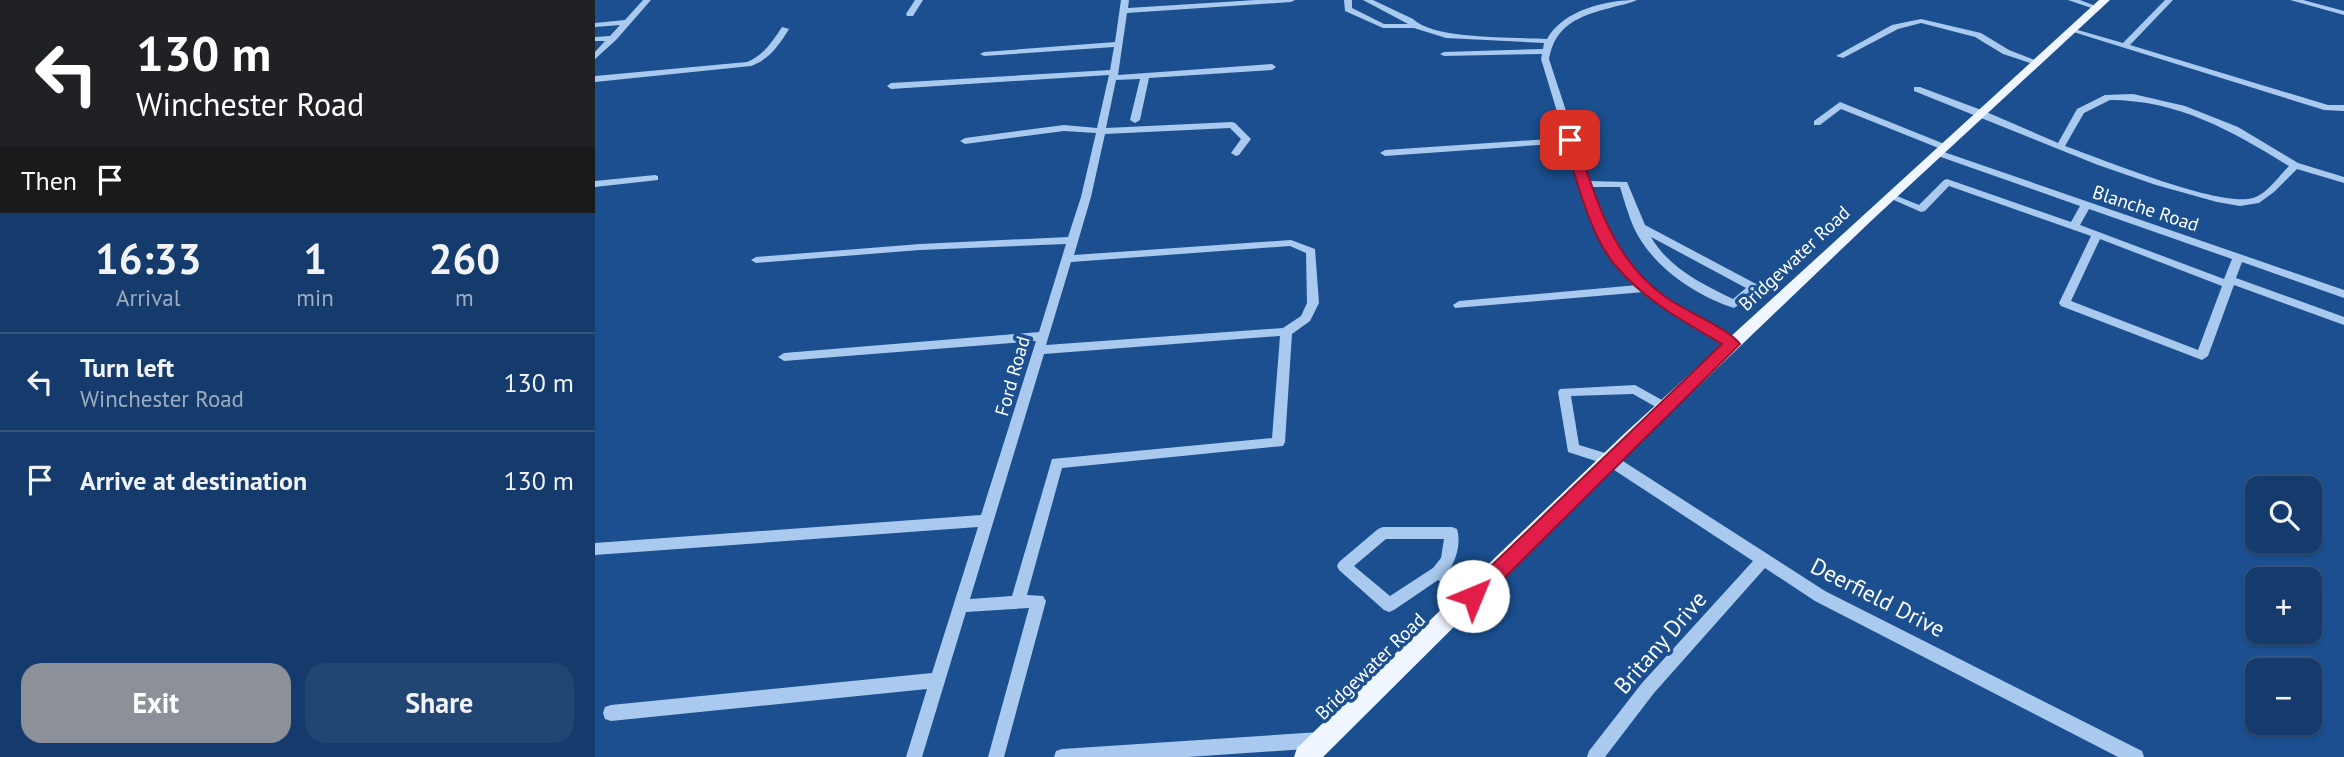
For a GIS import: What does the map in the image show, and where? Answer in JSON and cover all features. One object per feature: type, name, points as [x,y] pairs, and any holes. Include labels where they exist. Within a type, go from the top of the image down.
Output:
[{"type":"main road","name":"Bridgewater Road","points":[[1306,757],[1665,407],[2101,4]]},
{"type":"street","points":[[595,57],[647,0]]},
{"type":"street","points":[[910,14],[919,0]]},
{"type":"street","points":[[1124,5],[1291,0]]},
{"type":"street","points":[[1348,0],[1348,9],[1384,26],[1415,26],[1446,36],[1546,46]]},
{"type":"street","points":[[1367,0],[1415,26]]},
{"type":"street","points":[[1633,0],[1557,27],[1546,46],[1545,59],[1570,140],[1607,243],[1619,261],[1644,288],[1733,344]]},
{"type":"street","points":[[2072,0],[2101,4]]},
{"type":"street","points":[[2125,46],[2169,0]]},
{"type":"street","points":[[2294,0],[2344,13]]},
{"type":"street","name":"Ford Road","points":[[914,757],[1073,240],[1103,131],[1124,5]]},
{"type":"street","points":[[1840,56],[1902,24],[1921,21],[1965,30],[2005,52],[2036,62]]},
{"type":"street","points":[[595,25],[627,22]]},
{"type":"street","points":[[595,79],[748,64],[762,59],[770,52],[785,29]]},
{"type":"street","points":[[2071,30],[2327,108],[2344,108]]},
{"type":"street","points":[[595,39],[613,38]]},
{"type":"street","points":[[984,54],[1119,44]]},
{"type":"street","points":[[1444,54],[1546,46]]},
{"type":"street","points":[[891,86],[1114,75],[1146,76],[1272,67]]},
{"type":"street","points":[[595,87],[728,74]]},
{"type":"street","points":[[1135,120],[1146,76]]},
{"type":"street","points":[[1917,89],[2157,183],[2240,204],[2257,201],[2295,165]]},
{"type":"street","points":[[2060,147],[2072,130],[2080,111],[2108,97],[2133,97],[2182,108],[2235,129],[2295,165],[2344,180]]},
{"type":"street","name":"Blanche Road","points":[[1817,122],[1840,105],[1941,150],[2085,206],[2344,294]]},
{"type":"street","points":[[965,141],[1064,128],[1103,131],[1232,125],[1246,139],[1236,153]]},
{"type":"street","points":[[1385,153],[1570,140]]},
{"type":"street","points":[[595,184],[655,178]]},
{"type":"street","points":[[1892,197],[1921,209],[1947,182],[1956,183],[2096,236],[2344,321]]},
{"type":"street","points":[[1585,184],[1624,184],[1638,226],[1654,253],[1695,286],[1734,304],[1754,288],[1638,226]]},
{"type":"street","points":[[2074,226],[2085,206]]},
{"type":"street","points":[[2096,236],[2065,303],[2202,356],[2238,258]]},
{"type":"street","points":[[756,260],[920,247],[1073,240]]},
{"type":"street","points":[[1039,350],[1286,332],[1306,318],[1313,303],[1311,251],[1291,243],[1067,258]]},
{"type":"street","points":[[1459,305],[1644,288]]},
{"type":"street","points":[[1018,602],[1057,463],[1278,442],[1286,332]]},
{"type":"street","points":[[784,357],[1043,336]]},
{"type":"street","name":"Deerfield Drive","points":[[1665,407],[1635,389],[1564,391],[1573,448],[1610,460],[1820,596],[2136,757]]},
{"type":"street","points":[[595,549],[988,520]]},
{"type":"street","points":[[1383,533],[1452,533],[1448,560],[1438,572],[1389,605],[1344,566],[1383,533]]},
{"type":"street","name":"Britany Drive","points":[[1595,757],[1648,688],[1763,560]]},
{"type":"street","points":[[1438,572],[1473,596]]},
{"type":"street","points":[[960,606],[1038,601],[996,757]]},
{"type":"street","points":[[611,713],[938,680]]},
{"type":"street","points":[[1062,757],[1324,740]]},
{"type":"route","points":[[1473,596],[1631,439],[1733,344],[1660,300],[1644,288],[1619,261],[1596,219],[1570,140]]}]
